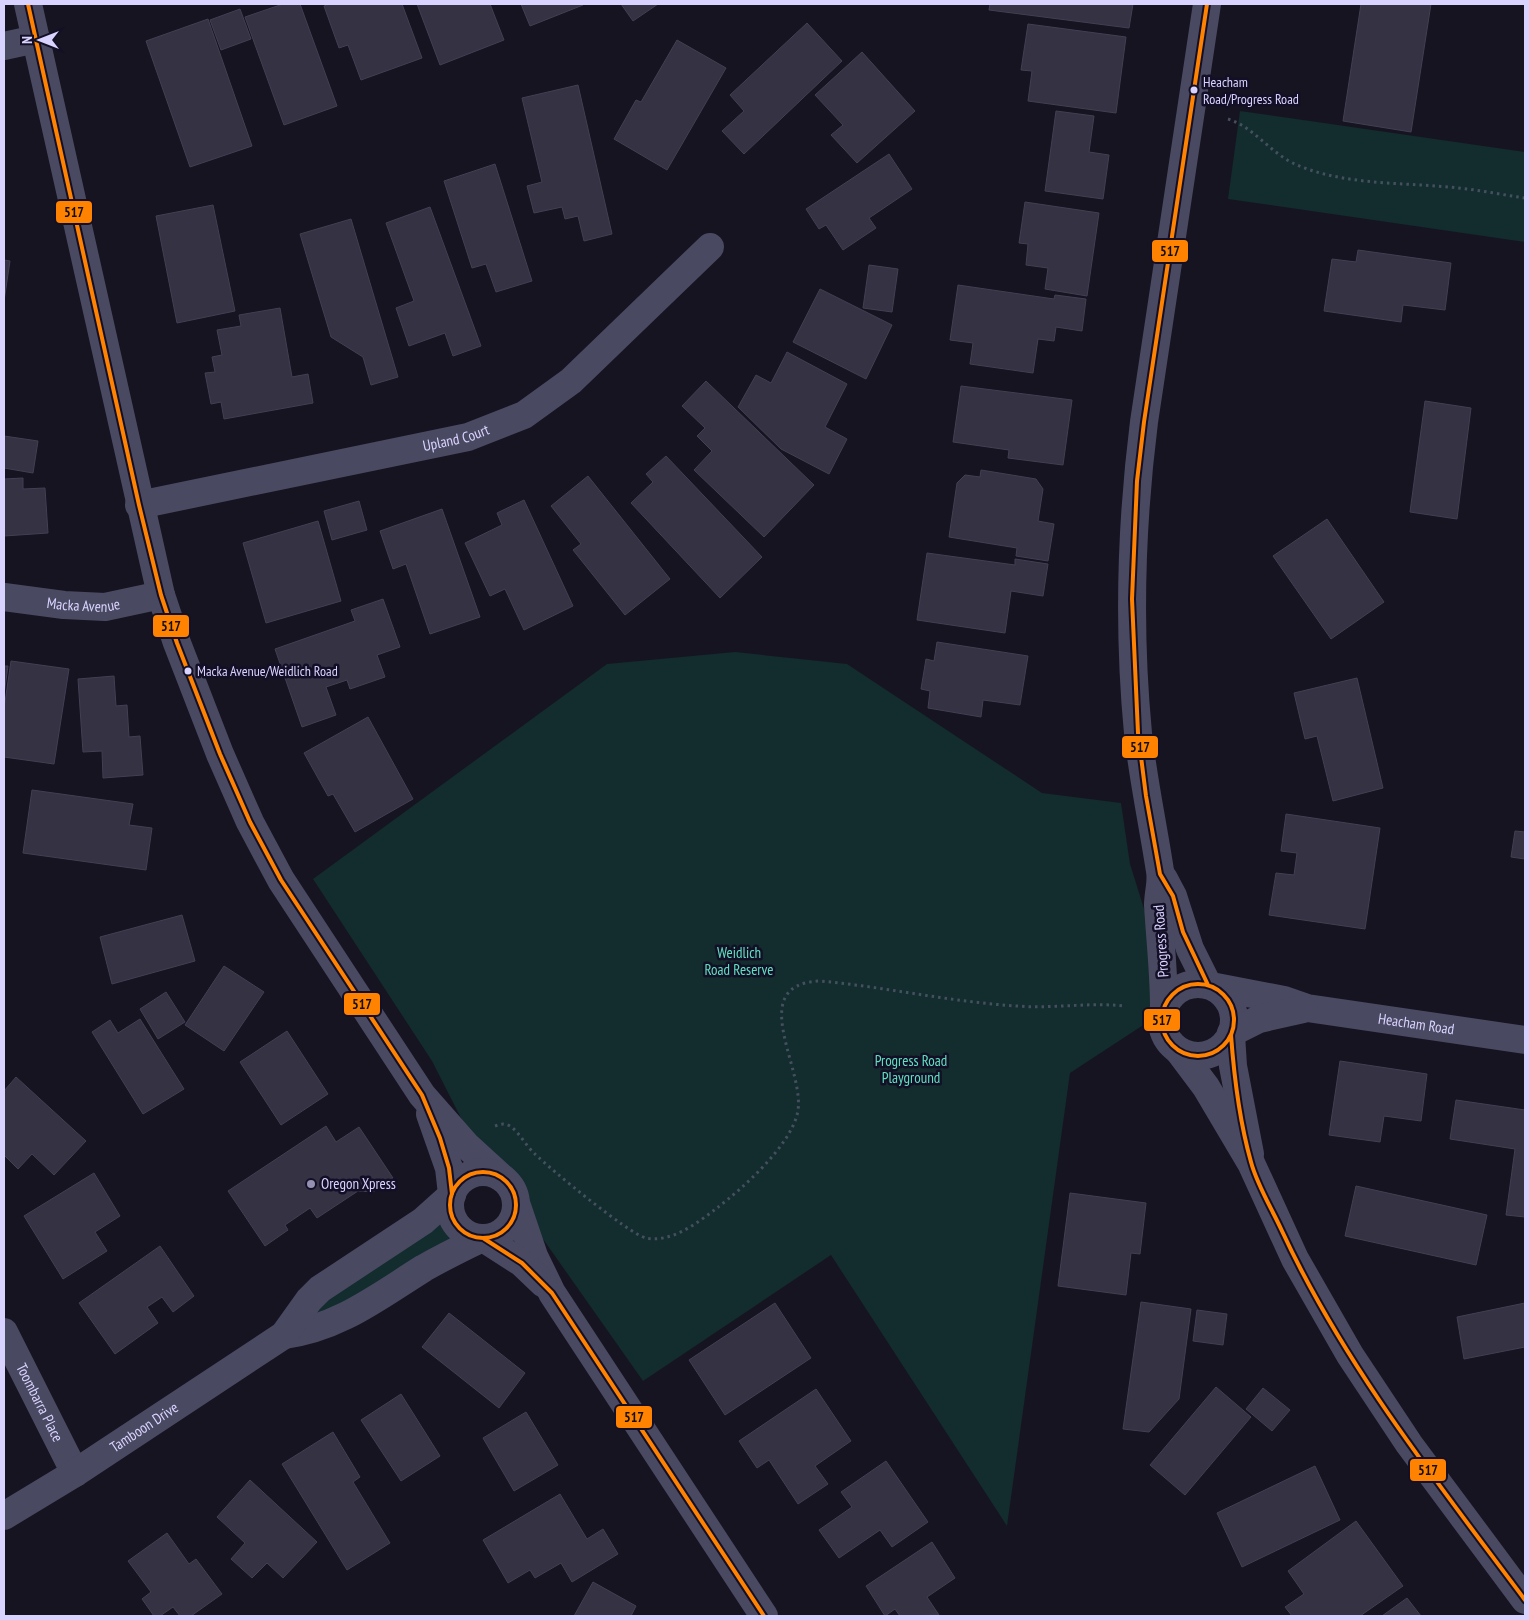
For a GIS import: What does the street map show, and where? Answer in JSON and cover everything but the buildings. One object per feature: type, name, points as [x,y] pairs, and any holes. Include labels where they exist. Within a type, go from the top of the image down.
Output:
[{"type":"street","name":"Progress Road","points":[[1164,1007],[1164,968],[1158,902],[1160,874],[1146,796],[1138,733],[1132,598],[1134,528],[1144,422],[1207,4]]},
{"type":"street","points":[[34,5],[36,39],[139,504],[161,595],[199,702],[250,822],[281,880],[422,1095],[466,1146],[510,1185],[534,1256],[552,1293],[764,1616]]},
{"type":"street","points":[[4,46],[36,39]]},
{"type":"street","name":"Upland Court","points":[[139,504],[468,437],[524,415],[571,381],[710,247]]},
{"type":"street","name":"Macka Avenue","points":[[4,597],[64,605],[104,607],[161,595]]},
{"type":"street","name":"Progress Road","points":[[1160,874],[1173,896],[1183,932],[1210,986]]},
{"type":"street","points":[[1251,1162],[1233,1066],[1231,1034],[1234,1022],[1233,1011],[1221,992],[1210,986],[1187,986],[1169,998],[1164,1007],[1162,1021],[1164,1033],[1206,1087],[1251,1162],[1295,1259],[1350,1355],[1409,1444],[1525,1600]]},
{"type":"street","name":"Heacham Road","points":[[1210,986],[1284,1000],[1307,1008],[1525,1040]]},
{"type":"street","name":"Heacham Road","points":[[1231,1034],[1259,1019],[1307,1008]]},
{"type":"street","points":[[1179,1051],[1190,1055],[1202,1056],[1214,1052],[1224,1045],[1231,1034]]},
{"type":"street","points":[[422,1095],[449,1168],[452,1215],[456,1224],[468,1234],[483,1238],[522,1263],[552,1293]]},
{"type":"street","points":[[452,1194],[464,1178],[474,1174],[484,1172],[502,1178]]},
{"type":"street","name":"Tamboon Drive","points":[[4,1516],[75,1473],[284,1335],[309,1300],[320,1289],[423,1221],[452,1194]]},
{"type":"street","points":[[483,1238],[494,1236],[510,1225],[517,1206]]},
{"type":"street","name":"Tamboon Drive","points":[[284,1335],[305,1333],[341,1320],[450,1254],[483,1238]]},
{"type":"street","name":"Toombarra Place","points":[[4,1332],[75,1473]]},
{"type":"path","points":[[1228,119],[1240,123],[1272,150],[1296,164],[1323,173],[1354,180],[1458,188],[1525,198]]},
{"type":"path","points":[[495,1126],[500,1124],[510,1126],[547,1165],[629,1230],[645,1238],[665,1237],[689,1228],[737,1191],[776,1150],[793,1125],[800,1100],[787,1047],[782,1002],[788,991],[794,986],[801,983],[820,981],[990,1004],[1045,1007],[1097,1004],[1124,1006]]},
{"type":"green space","points":[[1240,111],[1525,152],[1525,242],[1228,199]]},
{"type":"green space","name":"Weidlich Road Reserve","points":[[735,652],[847,664],[1042,793],[1121,803],[1130,864],[1146,915],[1153,1007],[1151,1020],[1070,1073],[1007,1526],[831,1255],[643,1381],[543,1239],[535,1225],[524,1184],[511,1168],[486,1152],[464,1124],[432,1061],[313,879],[607,664]]},
{"type":"green space","points":[[439,1215],[455,1242],[319,1320],[313,1306]]},
{"type":"transit line","name":"517","points":[[28,4],[139,505],[161,595],[177,643],[220,754],[250,822],[281,880],[422,1095],[440,1138],[449,1168],[452,1194]]},
{"type":"transit line","name":"517","points":[[1207,4],[1144,422],[1137,481],[1132,599],[1138,733],[1146,796],[1160,874],[1173,896],[1183,932],[1208,985]]},
{"type":"transit line","name":"517","points":[[1198,984],[1218,990],[1228,1000],[1234,1020],[1228,1040],[1218,1050],[1198,1056],[1178,1050],[1168,1040],[1162,1020],[1168,1000],[1178,990],[1198,984]]},
{"type":"transit line","name":"517","points":[[1231,1035],[1241,1115],[1254,1171],[1307,1280],[1334,1329],[1394,1422],[1525,1600]]},
{"type":"transit line","name":"517","points":[[483,1172],[496,1175],[506,1182],[513,1192],[516,1205],[513,1218],[506,1228],[496,1235],[483,1238],[470,1235],[460,1228],[453,1218],[450,1205],[453,1192],[460,1182],[470,1175],[483,1172]]},
{"type":"transit line","name":"517","points":[[483,1238],[522,1263],[552,1293],[764,1616]]},
{"type":"place","name":"Heacham Road/Progress Road","points":[[1194,90]]},
{"type":"place","name":"Macka Avenue/Weidlich Road","points":[[188,671]]},
{"type":"place","name":"Oregon Xpress","points":[[311,1184]]},
{"type":"park label","name":"Progress Road Playground","points":[[911,1070]]}]
